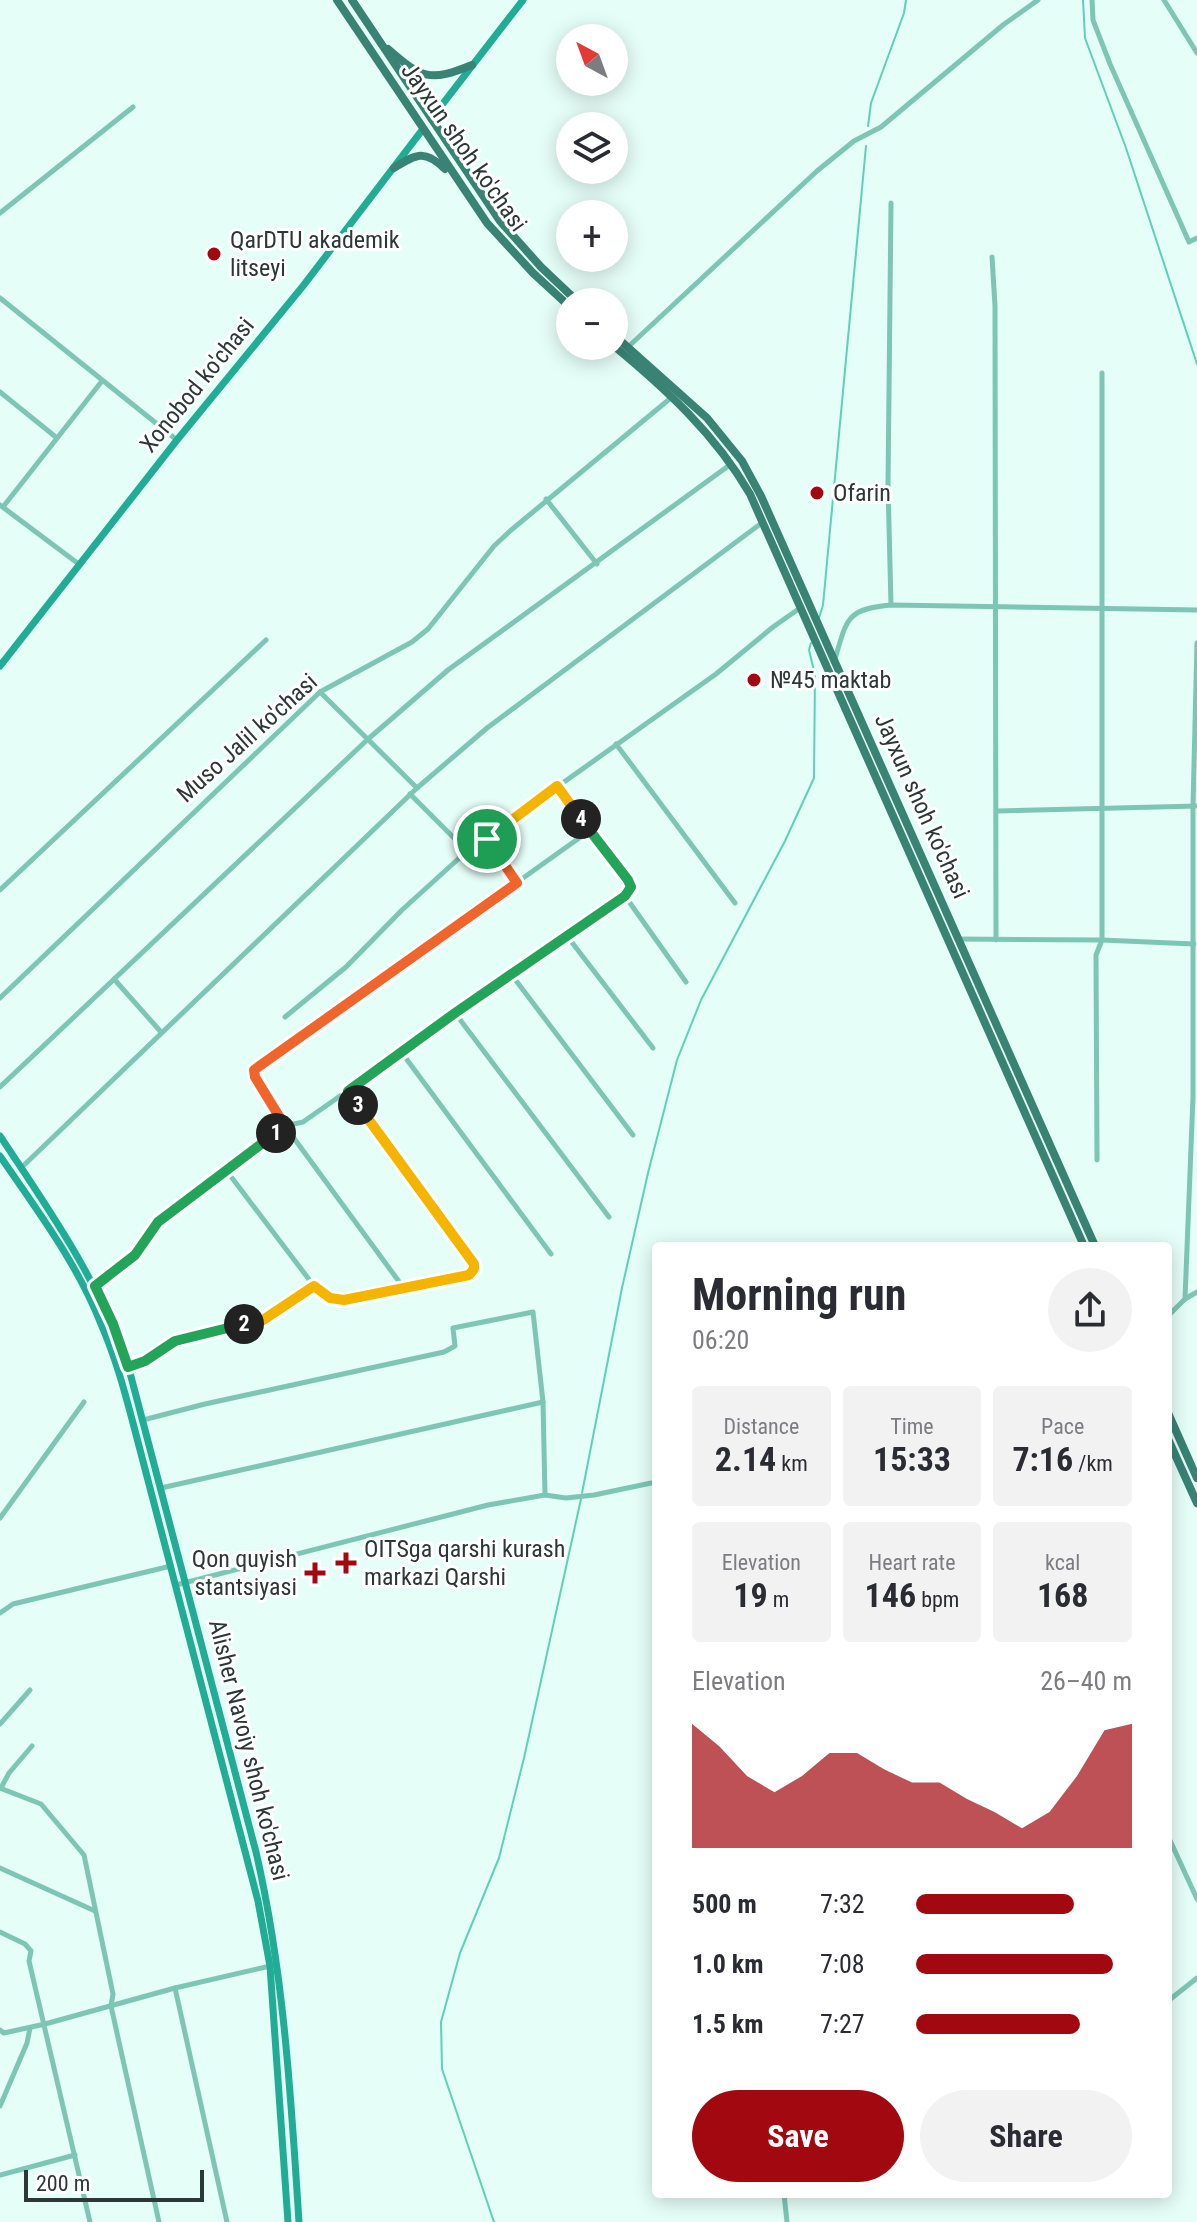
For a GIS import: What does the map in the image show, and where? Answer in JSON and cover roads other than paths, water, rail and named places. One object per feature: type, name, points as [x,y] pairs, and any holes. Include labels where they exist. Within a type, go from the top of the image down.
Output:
[{"type":"highway","name":"Jayxun shoh ko'chasi","points":[[337,0],[487,223],[556,294]]},
{"type":"highway","name":"Jayxun shoh ko'chasi","points":[[352,0],[500,221],[563,288]]},
{"type":"highway","points":[[381,42],[421,74],[443,77],[472,65]]},
{"type":"highway","points":[[394,168],[422,154],[433,158],[464,190]]},
{"type":"highway","name":"Jayxun shoh ko'chasi","points":[[628,349],[664,377],[707,418],[742,461],[761,496],[1093,1242]]},
{"type":"highway","name":"Jayxun shoh ko'chasi","points":[[628,358],[673,396],[732,463],[764,521],[1082,1242]]},
{"type":"highway","points":[[1172,1422],[1197,1478]]},
{"type":"highway","points":[[1172,1448],[1197,1503]]},
{"type":"main road","points":[[431,119],[523,0]]},
{"type":"main road","name":"Xonobod ko'chasi","points":[[0,666],[177,440],[303,286],[423,129]]},
{"type":"main road","name":"Alisher Navoiy shoh ko'chasi","points":[[0,1136],[63,1230],[95,1286],[113,1324],[143,1420],[256,1852],[272,1926],[284,2013],[299,2222]]},
{"type":"main road","name":"Alisher Navoiy shoh ko'chasi","points":[[0,1156],[58,1240],[101,1322],[133,1423],[248,1858],[270,1966],[288,2222]]},
{"type":"street","points":[[628,347],[817,171],[854,141],[881,127],[1003,25],[1038,0]]},
{"type":"street","points":[[1092,0],[1093,20],[1110,64],[1182,228],[1189,242],[1197,238]]},
{"type":"street","points":[[1164,0],[1197,53]]},
{"type":"street","points":[[0,213],[133,107]]},
{"type":"street","points":[[891,203],[888,486],[891,605]]},
{"type":"street","points":[[992,257],[995,306],[996,940]]},
{"type":"street","points":[[0,298],[177,440]]},
{"type":"street","points":[[1097,1160],[1096,955],[1102,940],[1104,809],[1102,373]]},
{"type":"street","points":[[81,566],[2,506],[102,381]]},
{"type":"street","points":[[0,392],[57,438]]},
{"type":"street","name":"Muso Jalil ko'chasi","points":[[0,998],[320,692],[412,642],[428,629],[494,546],[546,499],[673,396]]},
{"type":"street","points":[[0,1087],[367,740],[448,670],[732,463]]},
{"type":"street","points":[[546,499],[597,564]]},
{"type":"street","points":[[21,1168],[410,794],[487,728],[764,521]]},
{"type":"street","points":[[835,660],[844,628],[855,612],[891,605],[1197,610]]},
{"type":"street","points":[[285,1017],[346,967],[467,851],[716,674],[801,608]]},
{"type":"street","points":[[0,890],[266,640]]},
{"type":"street","points":[[1185,1299],[1196,944],[1197,643]]},
{"type":"street","points":[[320,692],[417,788]]},
{"type":"street","points":[[616,744],[735,903]]},
{"type":"street","points":[[95,1286],[135,1255],[158,1222],[285,1126],[303,1122],[625,896],[631,887],[628,880],[557,786]]},
{"type":"street","points":[[410,794],[467,851]]},
{"type":"street","points":[[997,811],[1195,806]]},
{"type":"street","points":[[403,1287],[285,1126],[255,1077],[254,1070],[589,831]]},
{"type":"street","points":[[487,839],[517,883]]},
{"type":"street","points":[[625,896],[686,982]]},
{"type":"street","points":[[567,936],[653,1048]]},
{"type":"street","points":[[959,939],[1196,944]]},
{"type":"street","points":[[511,974],[633,1135]]},
{"type":"street","points":[[114,979],[161,1032]]},
{"type":"street","points":[[455,1013],[609,1217]]},
{"type":"street","points":[[402,1053],[551,1254]]},
{"type":"street","points":[[226,1170],[314,1286],[330,1298],[344,1300],[469,1275],[474,1264],[348,1091]]},
{"type":"street","points":[[128,1367],[145,1361],[175,1341],[263,1320],[314,1286]]},
{"type":"street","points":[[1172,1312],[1197,1292]]},
{"type":"street","points":[[143,1420],[444,1352],[455,1346],[453,1328],[533,1312],[543,1402],[545,1495]]},
{"type":"street","points":[[0,1518],[84,1402]]},
{"type":"street","points":[[161,1488],[543,1402]]},
{"type":"street","points":[[176,1585],[488,1505],[545,1495],[566,1498],[594,1495],[652,1483]]},
{"type":"street","points":[[0,1613],[13,1604],[171,1566]]},
{"type":"street","points":[[0,1724],[30,1690]]},
{"type":"street","points":[[32,1746],[0,1788],[41,1804],[84,1855],[113,1994],[111,2006],[159,2222]]},
{"type":"street","points":[[1172,1845],[1197,1899]]},
{"type":"street","points":[[0,1868],[96,1912]]},
{"type":"street","points":[[0,1932],[29,1947],[29,1961],[90,2222]]},
{"type":"street","points":[[0,2030],[4,2033],[30,2028],[175,1988],[270,1966]]},
{"type":"street","points":[[1172,1998],[1197,1978]]},
{"type":"street","points":[[175,1988],[227,2222]]},
{"type":"street","points":[[0,2106],[27,2043],[30,2028]]},
{"type":"street","points":[[0,2175],[75,2155]]},
{"type":"street","points":[[784,2198],[787,2222]]},
{"type":"waterway","points":[[868,126],[871,103],[906,0]]},
{"type":"waterway","points":[[1083,0],[1085,38],[1126,148],[1197,364]]},
{"type":"waterway","points":[[819,618],[823,605],[866,146]]},
{"type":"waterway","points":[[582,1493],[622,1288],[677,1060],[701,1000],[785,841],[814,778],[815,675],[809,650],[811,643]]},
{"type":"waterway","points":[[494,2222],[442,2069],[441,2022],[460,1953],[499,1858],[581,1499]]},
{"type":"place","name":"QarDTU akademik litseyi","points":[[214,254]]},
{"type":"place","name":"Ofarin","points":[[817,493]]},
{"type":"place","name":"№45 maktab","points":[[754,680]]},
{"type":"place","name":"OITSga qarshi kurash markazi Qarshi","points":[[346,1563]]},
{"type":"place","name":"Qon quyish stantsiyasi","points":[[315,1573]]}]
